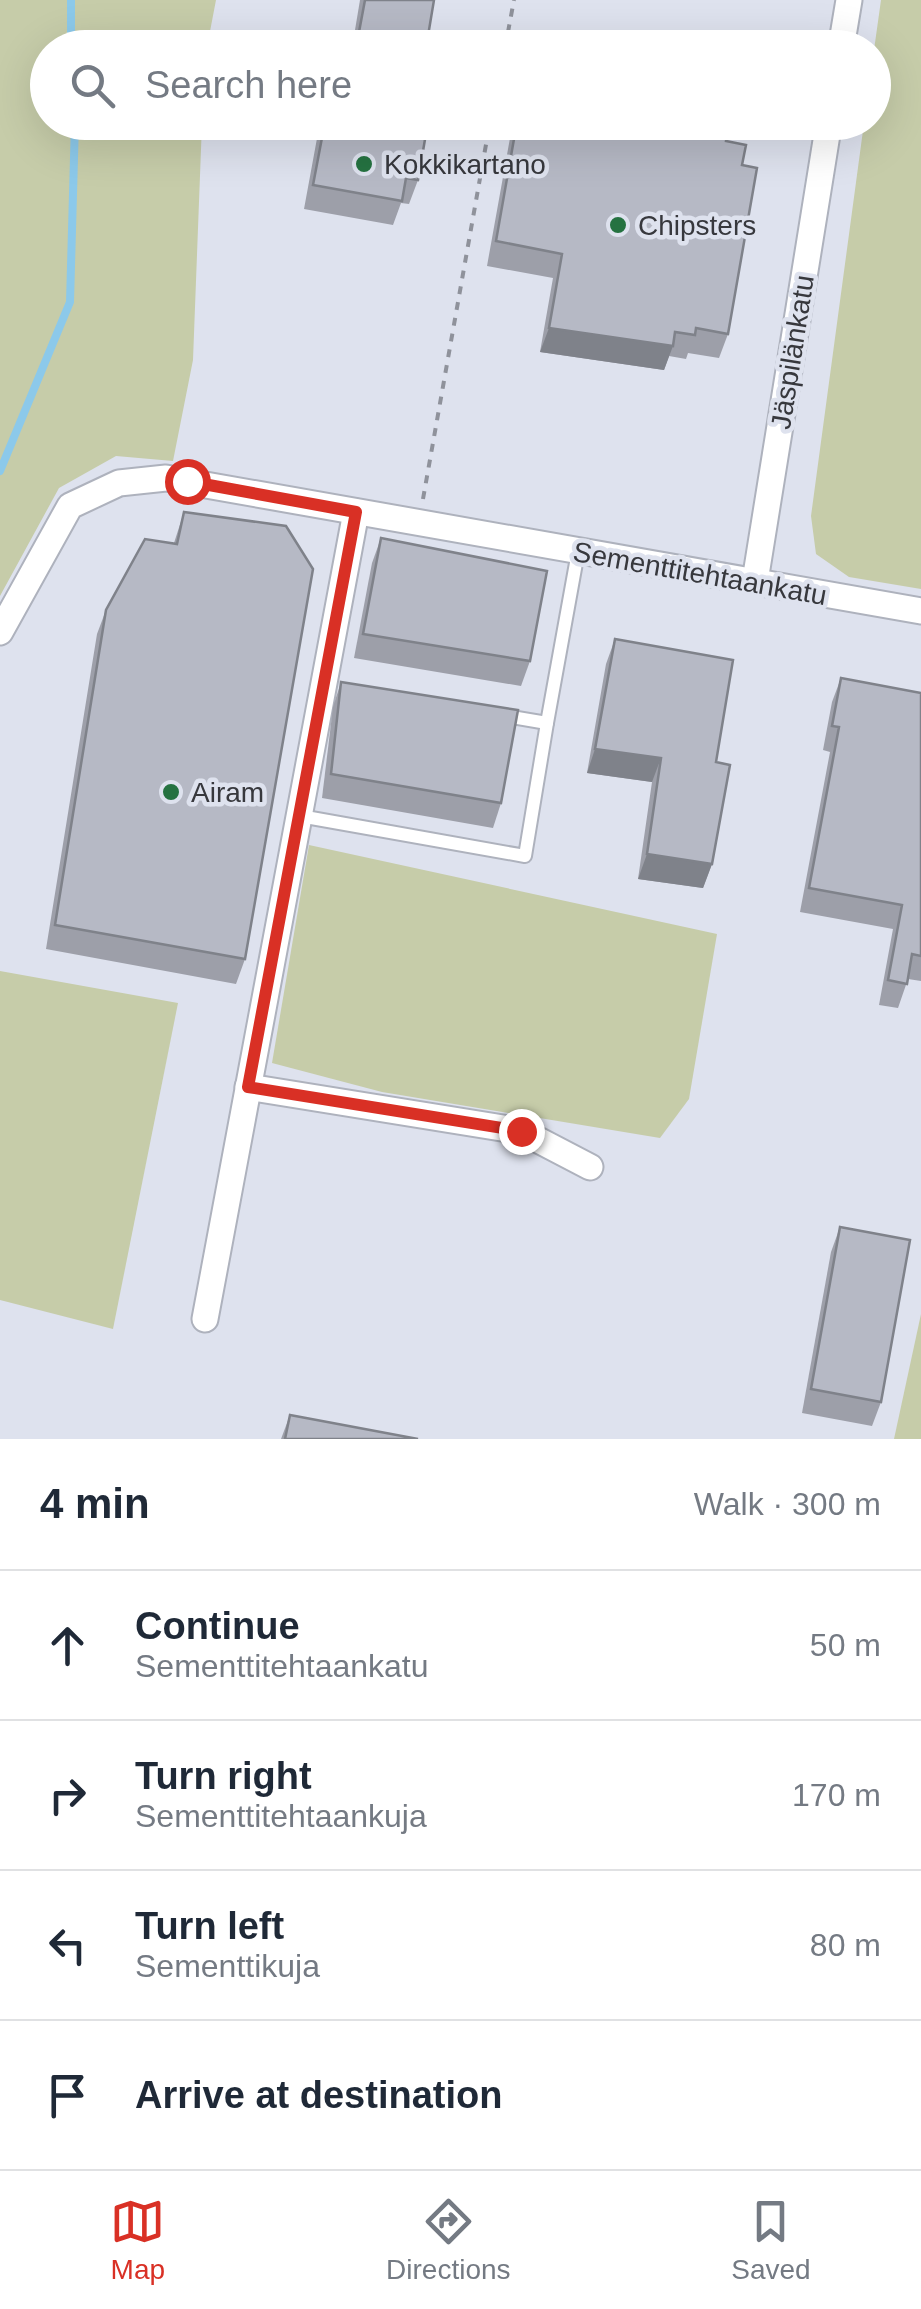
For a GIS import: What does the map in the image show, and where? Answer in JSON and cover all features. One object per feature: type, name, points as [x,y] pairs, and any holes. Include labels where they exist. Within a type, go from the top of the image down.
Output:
[{"type":"street","points":[[844,30],[848,0]]},
{"type":"street","name":"Jäspilänkatu","points":[[755,581],[826,140]]},
{"type":"street","name":"Sementtitehtaankatu","points":[[0,632],[70,506],[119,483],[166,478],[921,611]]},
{"type":"street","points":[[204,1318],[300,816],[335,685],[356,512]]},
{"type":"street","points":[[248,1087],[521,1131],[590,1167]]},
{"type":"lane","points":[[300,816],[525,856],[578,552]]},
{"type":"lane","points":[[492,713],[547,723]]},
{"type":"path","points":[[508,30],[514,0]]},
{"type":"path","points":[[418,523],[487,140]]},
{"type":"green space","points":[[0,0],[216,0],[210,30],[30,30],[30,140],[201,140],[193,360],[173,461],[116,456],[59,488],[0,596]]},
{"type":"green space","points":[[881,0],[921,0],[921,589],[849,577],[816,554],[811,516],[862,140],[891,140],[891,30],[877,30]]},
{"type":"green space","points":[[309,845],[717,934],[689,1099],[660,1138],[382,1092],[272,1063]]},
{"type":"green space","points":[[0,971],[178,1003],[113,1329],[0,1300]]},
{"type":"green space","points":[[921,1314],[921,1439],[894,1439]]},
{"type":"building","points":[[365,0],[434,0],[429,30],[359,30]]},
{"type":"building","points":[[322,140],[425,140],[418,180],[406,178],[402,201],[313,185]]},
{"type":"building","name":"Chipsters","points":[[514,140],[726,140],[746,145],[742,165],[757,168],[728,334],[696,328],[695,335],[675,332],[673,346],[549,328],[562,254],[496,241]]},
{"type":"building","name":"Airam","points":[[184,512],[286,526],[313,569],[245,959],[55,925],[106,610],[145,539],[177,544]]},
{"type":"building","points":[[381,538],[547,571],[530,661],[363,634]]},
{"type":"building","points":[[615,639],[733,660],[716,762],[730,765],[712,864],[647,854],[661,758],[595,749]]},
{"type":"building","points":[[841,678],[921,693],[921,956],[912,954],[907,984],[888,980],[902,905],[809,888],[839,727],[832,726]]},
{"type":"building","points":[[341,682],[518,710],[501,803],[331,774]]},
{"type":"building","points":[[840,1227],[910,1240],[881,1402],[811,1389]]},
{"type":"building","points":[[290,1415],[418,1439],[285,1439]]},
{"type":"waterway","points":[[71,0],[71,30]]},
{"type":"waterway","points":[[0,471],[70,302],[74,140]]},
{"type":"place","name":"Kokkikartano","points":[[364,164]]},
{"type":"place","name":"Chipsters","points":[[618,225]]},
{"type":"place","name":"Airam","points":[[171,792]]},
{"type":"route","points":[[187,481],[356,512],[248,1087],[521,1131]]}]
